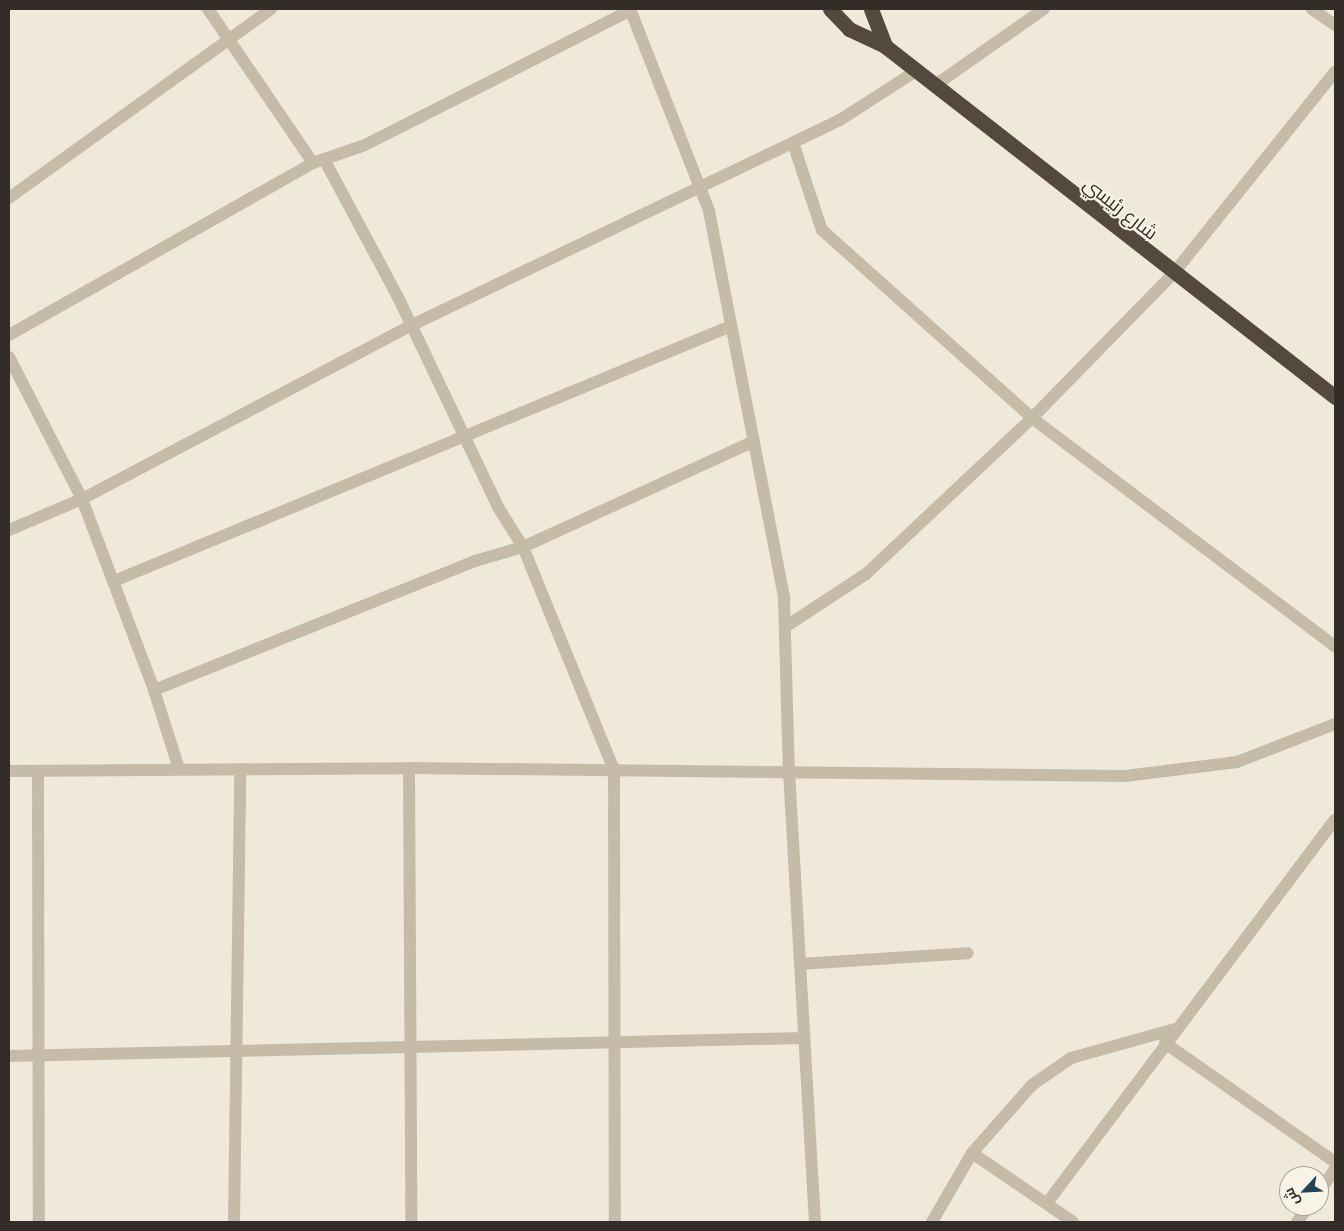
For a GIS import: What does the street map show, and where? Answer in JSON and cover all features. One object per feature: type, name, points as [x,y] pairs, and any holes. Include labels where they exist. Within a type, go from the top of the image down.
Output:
[{"type":"highway","name":"شارع رئيسي","points":[[830,9],[849,28],[885,46],[1173,274],[1335,396]]},
{"type":"highway","points":[[871,9],[885,46]]},
{"type":"street","points":[[208,9],[230,35],[319,162],[412,326],[464,435],[523,547],[614,770],[615,1222]]},
{"type":"street","points":[[9,198],[230,35],[271,9]]},
{"type":"street","points":[[934,86],[1044,9]]},
{"type":"street","points":[[1312,9],[1335,26]]},
{"type":"street","points":[[9,335],[319,162],[631,10],[709,211],[784,598],[789,772],[815,1222]]},
{"type":"street","points":[[9,530],[82,499],[412,326],[840,120],[916,71]]},
{"type":"street","points":[[785,627],[866,574],[1032,418],[1173,274],[1335,72]]},
{"type":"street","points":[[793,143],[822,230],[1032,418],[1335,646]]},
{"type":"street","points":[[114,581],[731,326]]},
{"type":"street","points":[[9,357],[82,499],[154,690],[178,769]]},
{"type":"street","points":[[154,690],[475,561],[523,547],[754,441]]},
{"type":"street","points":[[9,771],[409,768],[1163,775],[1246,760],[1335,724]]},
{"type":"street","points":[[409,768],[411,1222]]},
{"type":"street","points":[[234,1222],[240,769]]},
{"type":"street","points":[[38,771],[41,1056],[39,1222]]},
{"type":"street","points":[[1047,1203],[1175,1029],[1335,820]]},
{"type":"street","points":[[800,964],[968,953]]},
{"type":"street","points":[[932,1222],[972,1153],[1032,1085],[1071,1058],[1175,1029]]},
{"type":"street","points":[[9,1056],[236,1048],[804,1038]]},
{"type":"street","points":[[1165,1043],[1335,1162]]},
{"type":"street","points":[[972,1153],[1073,1222]]}]
